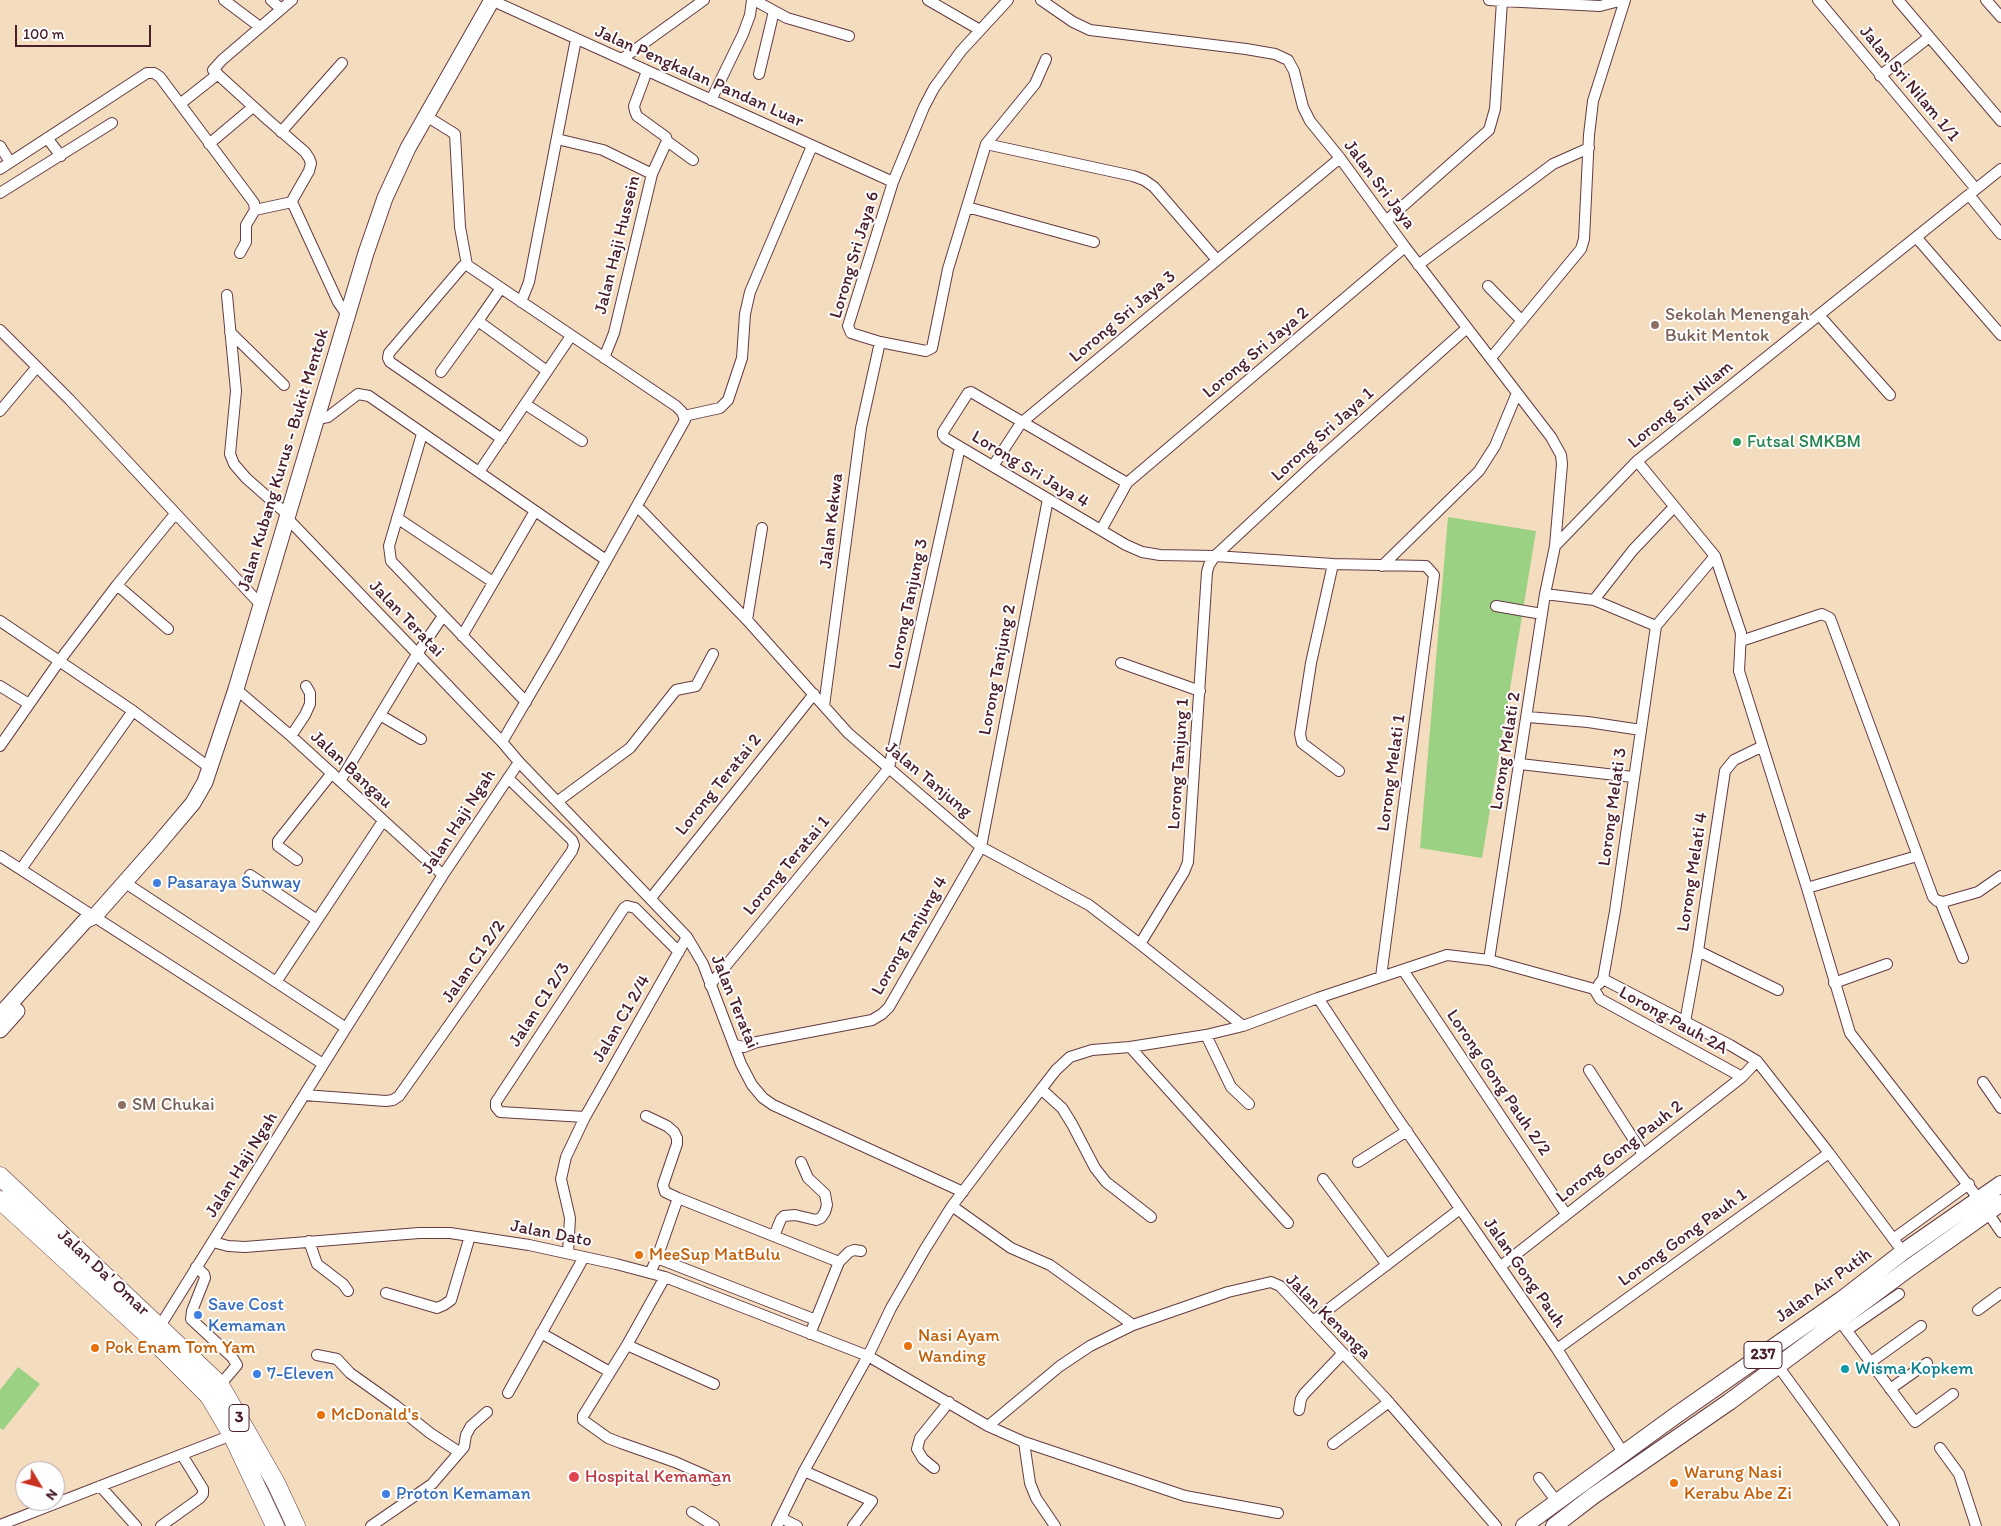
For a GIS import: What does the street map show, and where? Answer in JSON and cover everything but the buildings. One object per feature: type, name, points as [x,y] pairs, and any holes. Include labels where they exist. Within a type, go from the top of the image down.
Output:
[{"type":"highway","name":"Jalan Da' Omar","points":[[0,1176],[220,1385],[276,1483],[296,1526]]},
{"type":"highway","name":"3","points":[[0,1200],[152,1338],[209,1396],[232,1435],[276,1526]]},
{"type":"main road","name":"Jalan Kubang Kurus - Bukit Mentok","points":[[95,916],[200,793],[236,690],[347,315],[385,198],[408,148],[492,0]]},
{"type":"main road","points":[[0,1015],[85,921],[95,916]]},
{"type":"main road","points":[[0,1030],[92,926],[95,916]]},
{"type":"main road","name":"Jalan Air Putih","points":[[1524,1526],[1675,1416],[1841,1300],[1978,1198],[2001,1184]]},
{"type":"main road","name":"Jalan Air Putih","points":[[1554,1526],[1593,1496],[1773,1369],[1843,1325],[1908,1269],[1994,1208]]},
{"type":"main road","points":[[1841,1300],[1844,1305],[1850,1305],[1888,1278],[1908,1269]]},
{"type":"main road","points":[[1675,1416],[1763,1364],[1768,1363],[1773,1369]]},
{"type":"street","points":[[224,0],[260,27]]},
{"type":"street","points":[[271,0],[280,9]]},
{"type":"street","points":[[292,0],[214,67],[213,70],[305,152],[311,163],[309,171],[292,202],[338,302],[347,315]]},
{"type":"street","name":"Jalan Pengkalan Pandan Luar","points":[[492,0],[893,182]]},
{"type":"street","points":[[622,59],[704,0]]},
{"type":"street","points":[[711,100],[743,34],[753,0],[787,18],[849,36]]},
{"type":"street","points":[[929,0],[980,30]]},
{"type":"street","name":"Lorong Sri Jaya 6","points":[[1008,0],[961,51],[934,88],[893,182],[848,326],[849,331],[880,342],[926,351],[932,348],[944,285],[986,144],[1034,84],[1046,59]]},
{"type":"street","name":"Jalan Sri Jaya","points":[[1041,0],[1073,22],[1090,30],[1282,56],[1292,65],[1306,115],[1340,158],[1418,265],[1518,393],[1551,437],[1561,455],[1562,464],[1555,546]]},
{"type":"street","points":[[1481,0],[1600,6],[1624,0]]},
{"type":"street","points":[[1491,358],[1581,249],[1584,239],[1593,101],[1624,0]]},
{"type":"street","name":"Jalan Sri Nilam 1/1","points":[[1818,0],[1973,192],[2001,234]]},
{"type":"street","points":[[1898,0],[1928,38],[2001,121]]},
{"type":"street","points":[[1986,0],[2001,17]]},
{"type":"street","points":[[1386,221],[1489,130],[1495,109],[1502,2]]},
{"type":"street","points":[[759,74],[774,11]]},
{"type":"street","points":[[1880,76],[1928,38]]},
{"type":"street","points":[[524,295],[576,39]]},
{"type":"street","points":[[281,132],[342,63]]},
{"type":"street","points":[[647,71],[634,106],[637,116],[693,160]]},
{"type":"street","points":[[0,169],[147,73],[154,74],[160,77],[208,144],[254,203],[255,210],[246,225],[246,242],[240,253]]},
{"type":"street","points":[[180,104],[218,74]]},
{"type":"street","points":[[208,144],[253,107]]},
{"type":"street","points":[[428,113],[455,134],[460,227],[467,265],[501,288],[524,295],[571,336],[607,350],[680,409],[684,416],[683,426],[502,742]]},
{"type":"street","points":[[0,193],[112,123]]},
{"type":"street","points":[[48,138],[61,156]]},
{"type":"street","points":[[556,138],[597,148],[652,174]]},
{"type":"street","name":"Jalan Haji Hussein","points":[[607,350],[652,174],[667,141]]},
{"type":"street","points":[[986,144],[1134,176],[1144,180],[1154,188],[1217,260]]},
{"type":"street","points":[[0,146],[10,162]]},
{"type":"street","points":[[684,416],[723,407],[728,400],[742,358],[745,314],[750,292],[812,146]]},
{"type":"street","points":[[1418,265],[1553,164],[1589,148]]},
{"type":"street","name":"Lorong Sri Jaya 3","points":[[993,466],[1021,423],[1340,158]]},
{"type":"street","name":"Lorong Sri Nilam","points":[[1555,546],[1637,461],[2001,169]]},
{"type":"street","points":[[255,210],[292,202]]},
{"type":"street","points":[[967,207],[1094,242]]},
{"type":"street","points":[[1916,237],[2001,335]]},
{"type":"street","name":"Lorong Sri Jaya 2","points":[[1127,483],[1405,247]]},
{"type":"street","points":[[467,265],[464,266],[389,353],[388,358],[390,362],[502,439]]},
{"type":"street","points":[[1488,286],[1522,321]]},
{"type":"street","points":[[441,372],[501,288]]},
{"type":"street","name":"Jalan Teratai","points":[[227,295],[236,391],[230,454],[234,464],[246,478],[288,517],[502,742]]},
{"type":"street","points":[[1819,315],[1890,395]]},
{"type":"street","points":[[478,321],[547,371]]},
{"type":"street","name":"Lorong Sri Jaya 1","points":[[1207,572],[1215,556],[1314,464],[1467,328]]},
{"type":"street","points":[[0,330],[70,400],[260,604]]},
{"type":"street","points":[[230,332],[284,385]]},
{"type":"street","points":[[479,472],[571,336]]},
{"type":"street","name":"Jalan Kekwa","points":[[824,706],[861,428],[880,342]]},
{"type":"street","points":[[0,411],[36,368]]},
{"type":"street","name":"Lorong Sri Jaya 4","points":[[1021,423],[971,392],[968,393],[943,432],[943,435],[945,438],[1101,530],[1127,483]]},
{"type":"street","points":[[1101,530],[1133,549],[1149,554],[1382,566],[1479,471],[1494,446],[1518,393]]},
{"type":"street","points":[[317,419],[328,417],[358,394],[369,396],[606,560]]},
{"type":"street","points":[[525,404],[582,441]]},
{"type":"street","points":[[1021,423],[1127,483]]},
{"type":"street","points":[[422,434],[389,546],[391,561],[526,702]]},
{"type":"street","name":"Lorong Tanjung 3","points":[[889,768],[960,447]]},
{"type":"street","points":[[1637,461],[1715,556],[1741,632],[1739,671],[1807,888],[1847,1026],[1854,1039],[1978,1198]]},
{"type":"street","name":"Lorong Tanjung 2","points":[[981,847],[1048,499]]},
{"type":"street","name":"Jalan Tanjung","points":[[637,506],[747,620],[848,733],[981,847],[1074,896],[1103,915],[1243,1026]]},
{"type":"street","points":[[1594,600],[1633,550],[1674,507]]},
{"type":"street","points":[[462,636],[535,511]]},
{"type":"street","points":[[0,746],[60,660],[117,585],[175,514]]},
{"type":"street","points":[[397,518],[493,582]]},
{"type":"street","points":[[747,620],[762,528]]},
{"type":"street","name":"Lorong Melati 2","points":[[1489,960],[1528,716],[1545,594],[1555,546]]},
{"type":"street","points":[[1545,594],[1594,600],[1656,626],[1715,556]]},
{"type":"street","points":[[1333,564],[1311,663],[1300,734],[1302,743],[1339,771]]},
{"type":"street","name":"Lorong Melati 1","points":[[1381,977],[1433,572],[1426,566],[1382,566]]},
{"type":"street","name":"Lorong Tanjung 1","points":[[1140,944],[1184,872],[1188,862],[1207,572]]},
{"type":"street","points":[[117,585],[168,629]]},
{"type":"street","points":[[1496,606],[1542,614]]},
{"type":"street","points":[[1741,641],[1822,614],[1830,618],[1933,897],[1940,901],[1978,892],[2001,876]]},
{"type":"street","points":[[340,781],[443,616]]},
{"type":"street","points":[[0,621],[133,711],[210,768]]},
{"type":"street","name":"Lorong Melati 3","points":[[1603,979],[1656,626]]},
{"type":"street","points":[[558,801],[630,748],[676,690],[696,686],[713,654]]},
{"type":"street","points":[[1121,663],[1200,691]]},
{"type":"street","points":[[0,686],[29,704]]},
{"type":"street","points":[[291,736],[310,704],[310,693],[306,686]]},
{"type":"street","name":"Jalan Bangau","points":[[236,690],[291,736],[443,875]]},
{"type":"street","name":"Lorong Teratai 2","points":[[651,898],[814,694]]},
{"type":"street","points":[[21,869],[133,711]]},
{"type":"street","points":[[380,715],[421,740]]},
{"type":"street","points":[[1528,716],[1640,730]]},
{"type":"street","name":"Jalan Haji Ngah","points":[[160,1326],[443,875],[519,762],[502,742]]},
{"type":"street","name":"Lorong Melati 4","points":[[1685,1022],[1698,951],[1725,771],[1734,760],[1762,747]]},
{"type":"street","name":"Jalan Teratai","points":[[519,762],[687,937],[700,958],[741,1064],[752,1085],[762,1098],[773,1105],[962,1192]]},
{"type":"street","points":[[1520,764],[1634,778]]},
{"type":"street","name":"Lorong Teratai 1","points":[[710,984],[889,768]]},
{"type":"street","points":[[297,860],[278,846],[278,841],[332,773]]},
{"type":"street","name":"Jalan C1 2/2","points":[[304,1095],[386,1101],[393,1100],[399,1096],[572,851],[574,845],[572,840],[508,778]]},
{"type":"street","points":[[276,982],[383,821]]},
{"type":"street","name":"Lorong Tanjung 4","points":[[735,1045],[744,1046],[872,1020],[882,1014],[889,1007],[981,847]]},
{"type":"street","points":[[0,856],[323,1064]]},
{"type":"street","points":[[1807,888],[1917,856]]},
{"type":"street","points":[[250,875],[317,920]]},
{"type":"street","points":[[124,882],[346,1028]]},
{"type":"street","points":[[1940,901],[1963,958]]},
{"type":"street","name":"Jalan C1 2/3","points":[[585,1117],[500,1112],[496,1107],[496,1102],[624,908],[627,906],[635,908],[679,952]]},
{"type":"street","name":"Jalan C1 2/4","points":[[568,1253],[570,1218],[562,1180],[566,1157],[585,1117],[687,937]]},
{"type":"street","points":[[1698,951],[1778,990]]},
{"type":"street","points":[[797,1526],[779,1522],[804,1471],[868,1356],[891,1308],[952,1206],[1056,1070],[1070,1057],[1092,1050],[1130,1047],[1206,1035],[1243,1026],[1318,998],[1447,955],[1489,960],[1594,989],[1603,979],[1730,1045],[1757,1062],[1829,1152],[1903,1252]]},
{"type":"street","points":[[1834,983],[1887,964]]},
{"type":"street","name":"Lorong Gong Pauh 2/2","points":[[1403,970],[1566,1214]]},
{"type":"street","name":"Lorong Pauh 2A","points":[[1594,989],[1600,999],[1742,1077]]},
{"type":"street","name":"Jalan Gong Pauh","points":[[1318,998],[1394,1113],[1557,1349],[1624,1454]]},
{"type":"street","points":[[1206,1035],[1231,1087],[1249,1104]]},
{"type":"street","points":[[1130,1047],[1288,1223]]},
{"type":"street","name":"Lorong Gong Pauh 2","points":[[1501,1266],[1742,1077],[1757,1062]]},
{"type":"street","points":[[1589,1070],[1643,1154]]},
{"type":"street","points":[[1983,1082],[2001,1108]]},
{"type":"street","points":[[1041,1089],[1062,1108],[1095,1168],[1106,1182],[1151,1217]]},
{"type":"street","points":[[646,1116],[667,1126],[674,1132],[677,1138],[677,1144],[663,1186],[665,1192],[839,1262]]},
{"type":"street","points":[[1358,1162],[1407,1131]]},
{"type":"street","name":"Lorong Gong Pauh 1","points":[[1557,1349],[1829,1152]]},
{"type":"street","points":[[774,1236],[784,1216],[795,1215],[816,1220],[821,1218],[825,1212],[827,1205],[825,1194],[808,1178],[801,1162]]},
{"type":"street","points":[[1323,1179],[1387,1265]]},
{"type":"street","points":[[1893,1239],[1968,1184]]},
{"type":"street","points":[[650,1273],[678,1198]]},
{"type":"street","points":[[952,1206],[1011,1248],[1050,1265],[1133,1325]]},
{"type":"street","points":[[1994,1208],[2001,1232]]},
{"type":"street","points":[[1313,1321],[1460,1209]]},
{"type":"street","name":"Jalan Dato","points":[[213,1242],[228,1246],[245,1247],[418,1233],[450,1233],[528,1245],[650,1273],[665,1277],[868,1356],[988,1426],[1024,1442],[1185,1496],[1278,1513]]},
{"type":"street","points":[[386,1294],[437,1308],[444,1305],[451,1300],[470,1236]]},
{"type":"street","points":[[309,1241],[317,1264],[343,1284],[348,1291]]},
{"type":"street","points":[[810,1334],[839,1262],[849,1252],[854,1250],[861,1251]]},
{"type":"street","points":[[508,1393],[584,1257]]},
{"type":"street","points":[[657,1258],[816,1320]]},
{"type":"street","points":[[196,1267],[204,1274],[205,1278],[192,1311],[191,1319],[232,1357],[237,1365],[220,1385]]},
{"type":"street","points":[[665,1277],[627,1346],[583,1416],[583,1420],[586,1424],[621,1443],[675,1462],[716,1480]]},
{"type":"street","name":"Jalan Kenanga","points":[[988,1426],[1074,1356],[1090,1346],[1133,1325],[1228,1292],[1271,1282],[1280,1286],[1389,1402],[1496,1526]]},
{"type":"street","points":[[1978,1310],[2001,1293]]},
{"type":"street","points":[[1899,1294],[1843,1325],[1915,1422],[1953,1394]]},
{"type":"street","points":[[1871,1362],[1921,1326]]},
{"type":"street","points":[[541,1333],[610,1372]]},
{"type":"street","points":[[627,1346],[714,1384]]},
{"type":"street","points":[[1299,1410],[1304,1394],[1343,1353]]},
{"type":"street","points":[[316,1355],[337,1359],[350,1373],[430,1433],[459,1452]]},
{"type":"street","points":[[1890,1389],[1927,1363]]},
{"type":"street","points":[[1773,1369],[1894,1525]]},
{"type":"street","points":[[934,1468],[923,1458],[917,1449],[920,1438],[949,1402]]},
{"type":"street","points":[[1333,1444],[1389,1402]]},
{"type":"street","points":[[371,1526],[432,1484],[464,1447],[466,1435],[471,1426],[487,1412]]},
{"type":"street","points":[[0,1525],[14,1523],[100,1486],[232,1435]]},
{"type":"street","points":[[1024,1442],[1030,1483],[1036,1498],[1055,1526]]},
{"type":"street","points":[[1940,1448],[1959,1474],[1976,1526]]},
{"type":"street","points":[[161,1526],[203,1494],[203,1489],[182,1455]]},
{"type":"street","points":[[804,1471],[872,1501],[852,1526]]},
{"type":"street","points":[[1540,1478],[1557,1502]]},
{"type":"street","points":[[100,1486],[136,1526]]},
{"type":"street","points":[[692,1512],[714,1526]]},
{"type":"green space","points":[[1448,517],[1536,531],[1482,858],[1420,848]]},
{"type":"green space","points":[[18,1367],[40,1384],[3,1430],[0,1428],[0,1390]]},
{"type":"place","name":"Sekolah Menengah Bukit Mentok","points":[[1655,325]]},
{"type":"place","name":"Futsal SMKBM","points":[[1737,442]]},
{"type":"place","name":"Pasaraya Sunway","points":[[157,883]]},
{"type":"place","name":"SM Chukai","points":[[122,1105]]},
{"type":"place","name":"MeeSup MatBulu","points":[[639,1255]]},
{"type":"place","name":"Save Cost Kemaman","points":[[198,1315]]},
{"type":"place","name":"Nasi Ayam Wanding","points":[[908,1346]]},
{"type":"place","name":"Pok Enam Tom Yam","points":[[95,1348]]},
{"type":"place","name":"Wisma Kopkem","points":[[1845,1369]]},
{"type":"place","name":"7-Eleven","points":[[257,1374]]},
{"type":"place","name":"McDonald's","points":[[321,1415]]},
{"type":"place","name":"Hospital Kemaman","points":[[574,1477]]},
{"type":"place","name":"Warung Nasi Kerabu Abe Zi","points":[[1674,1483]]},
{"type":"place","name":"Proton Kemaman","points":[[386,1494]]}]
